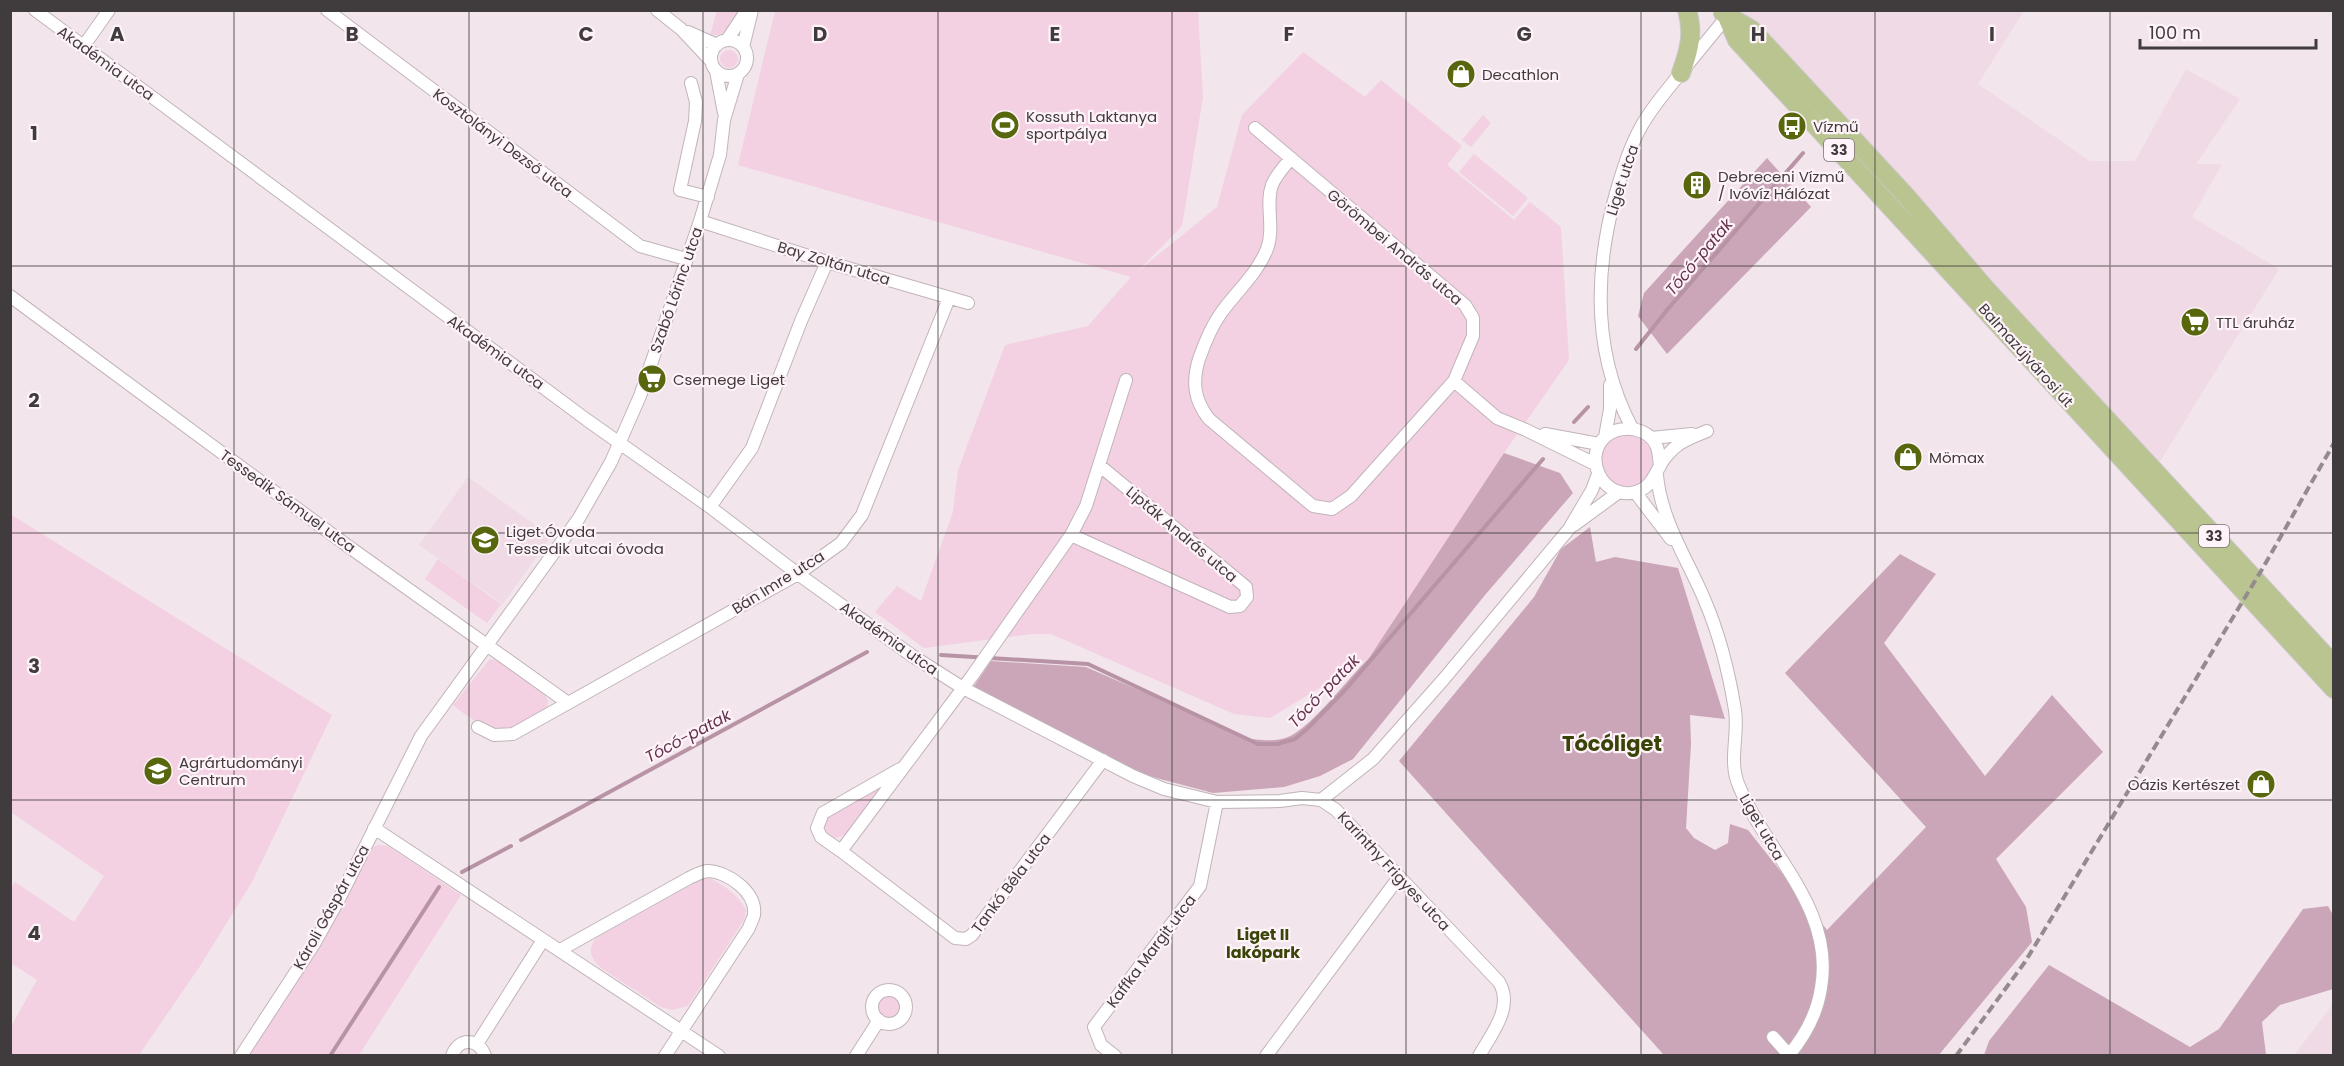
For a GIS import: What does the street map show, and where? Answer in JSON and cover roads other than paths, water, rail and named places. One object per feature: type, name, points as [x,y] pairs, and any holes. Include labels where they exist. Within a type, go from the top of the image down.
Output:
[{"type":"main road","points":[[1682,72],[1689,50],[1691,28],[1687,10]]},
{"type":"main road","name":"Balmazújvárosi út","points":[[1726,13],[1752,30],[1906,196],[2001,306],[2334,665]]},
{"type":"main road","name":"Balmazújvárosi út","points":[[1726,13],[1737,40],[2334,689]]},
{"type":"street","name":"Akadémia utca","points":[[35,10],[620,444],[710,507],[911,655],[963,688]]},
{"type":"street","points":[[83,47],[109,10]]},
{"type":"street","name":"Kosztolányi Dezső utca","points":[[327,10],[640,246],[686,259]]},
{"type":"street","points":[[657,10],[681,29],[713,66],[727,76],[738,74],[746,65],[746,53],[739,43],[722,42],[681,29]]},
{"type":"street","points":[[713,66],[711,55],[747,10]]},
{"type":"street","points":[[743,47],[752,10]]},
{"type":"street","name":"Liget utca","points":[[1632,428],[1621,408],[1602,334],[1601,264],[1606,229],[1628,154],[1649,114],[1726,13]]},
{"type":"street","name":"Szabó Lőrinc utca","points":[[713,66],[724,120]]},
{"type":"street","name":"Szabó Lőrinc utca","points":[[411,753],[579,518],[620,444],[640,396],[708,197],[720,155],[724,120],[738,74]]},
{"type":"street","points":[[691,83],[696,102],[695,121],[680,190],[708,197]]},
{"type":"street","name":"Görömbei András utca","points":[[1255,128],[1291,158],[1465,305],[1473,318],[1473,336],[1454,381],[1351,496],[1332,509],[1313,506],[1209,419],[1200,408],[1194,382],[1205,342],[1221,314],[1260,264],[1268,246],[1272,225],[1271,190],[1273,183],[1291,158]]},
{"type":"street","name":"Bay Zoltán utca","points":[[700,221],[827,262],[968,303]]},
{"type":"street","points":[[710,507],[752,448],[801,321],[827,262]]},
{"type":"street","name":"Tessedik Sámuel utca","points":[[10,296],[336,538],[568,703]]},
{"type":"street","name":"Bán Imre utca","points":[[478,727],[494,735],[513,734],[798,574],[840,543],[862,515],[949,298]]},
{"type":"street","name":"Liget utca","points":[[1602,441],[1610,409],[1610,372]]},
{"type":"street","points":[[1126,380],[1086,506],[1071,535],[963,688],[1133,776],[1164,789],[1217,802],[1280,801],[1302,798],[1321,800],[1373,759],[1443,680],[1569,529],[1592,490],[1602,441]]},
{"type":"street","points":[[1454,381],[1497,418],[1526,430],[1597,469],[1604,483],[1619,492],[1635,492],[1645,488],[1678,445],[1707,431],[1651,438]]},
{"type":"street","points":[[1526,430],[1602,441],[1621,429],[1632,428],[1651,438],[1657,448],[1658,470]]},
{"type":"street","name":"Lipták András utca","points":[[1071,535],[1230,607],[1240,606],[1247,597],[1246,588],[1099,465]]},
{"type":"street","name":"Liget utca","points":[[1658,470],[1661,501],[1682,555],[1706,601],[1721,646],[1737,723],[1732,757],[1738,785],[1802,893],[1815,919],[1821,941],[1824,974],[1816,1011],[1809,1028],[1789,1055]]},
{"type":"street","points":[[1569,529],[1619,492]]},
{"type":"street","name":"Liget utca","points":[[1635,492],[1682,555]]},
{"type":"street","name":"Tankó Béla utca","points":[[841,851],[963,688]]},
{"type":"street","name":"Károli Gáspár utca","points":[[241,1056],[314,944],[340,897],[411,753]]},
{"type":"street","name":"Tankó Béla utca","points":[[903,767],[822,813],[817,828],[821,837],[955,938],[966,939],[972,935],[1103,760]]},
{"type":"street","name":"Karinthy Frigyes utca","points":[[1321,800],[1336,810],[1498,982],[1504,992],[1505,1002],[1500,1017],[1479,1056]]},
{"type":"street","name":"Kaffka Margit utca","points":[[1115,1056],[1101,1045],[1094,1027],[1200,886],[1217,802]]},
{"type":"street","points":[[374,828],[719,1056]]},
{"type":"street","points":[[560,950],[705,871],[731,878],[751,899],[754,914],[749,928],[664,1056]]},
{"type":"street","points":[[1266,1056],[1400,877]]},
{"type":"street","points":[[477,1044],[543,940]]},
{"type":"street","points":[[856,1056],[879,1020]]},
{"type":"street","points":[[1773,1037],[1789,1055]]},
{"type":"street","points":[[452,1056],[453,1051],[461,1043],[472,1042],[481,1047],[485,1056]]},
{"type":"waterway","name":"Tócó-patak","points":[[1636,349],[1803,153]]},
{"type":"waterway","name":"Tócó-patak","points":[[1574,422],[1588,407]]},
{"type":"waterway","name":"Tócó-patak","points":[[941,655],[1088,664],[1258,744],[1277,744],[1295,739],[1345,690],[1543,459]]},
{"type":"waterway","name":"Tócó-patak","points":[[521,840],[867,652]]},
{"type":"waterway","name":"Tócó-patak","points":[[462,872],[511,846]]},
{"type":"waterway","name":"Tócó-patak","points":[[330,1056],[439,887]]},
{"type":"railway","points":[[1956,1056],[2025,962],[2264,566],[2334,443]]},
{"type":"place","name":"Decathlon","points":[[1461,74]]},
{"type":"place","name":"Kossuth Laktanya sportpálya","points":[[1005,125]]},
{"type":"place","name":"Vízmű","points":[[1792,126]]},
{"type":"place","name":"Debreceni Vízmű / Ivóvíz Hálózat","points":[[1697,185]]},
{"type":"place","name":"TTL áruház","points":[[2195,322]]},
{"type":"place","name":"Csemege Liget","points":[[652,379]]},
{"type":"place","name":"Mömax","points":[[1908,457]]},
{"type":"place","name":"Liget Óvoda Tessedik utcai óvoda","points":[[485,540]]},
{"type":"place","name":"Agrártudományi Centrum","points":[[158,771]]},
{"type":"place","name":"Oázis Kertészet","points":[[2261,784]]},
{"type":"district","name":"Tócóliget","points":[[1612,743]]},
{"type":"district","name":"Liget II lakópark","points":[[1263,943]]}]
